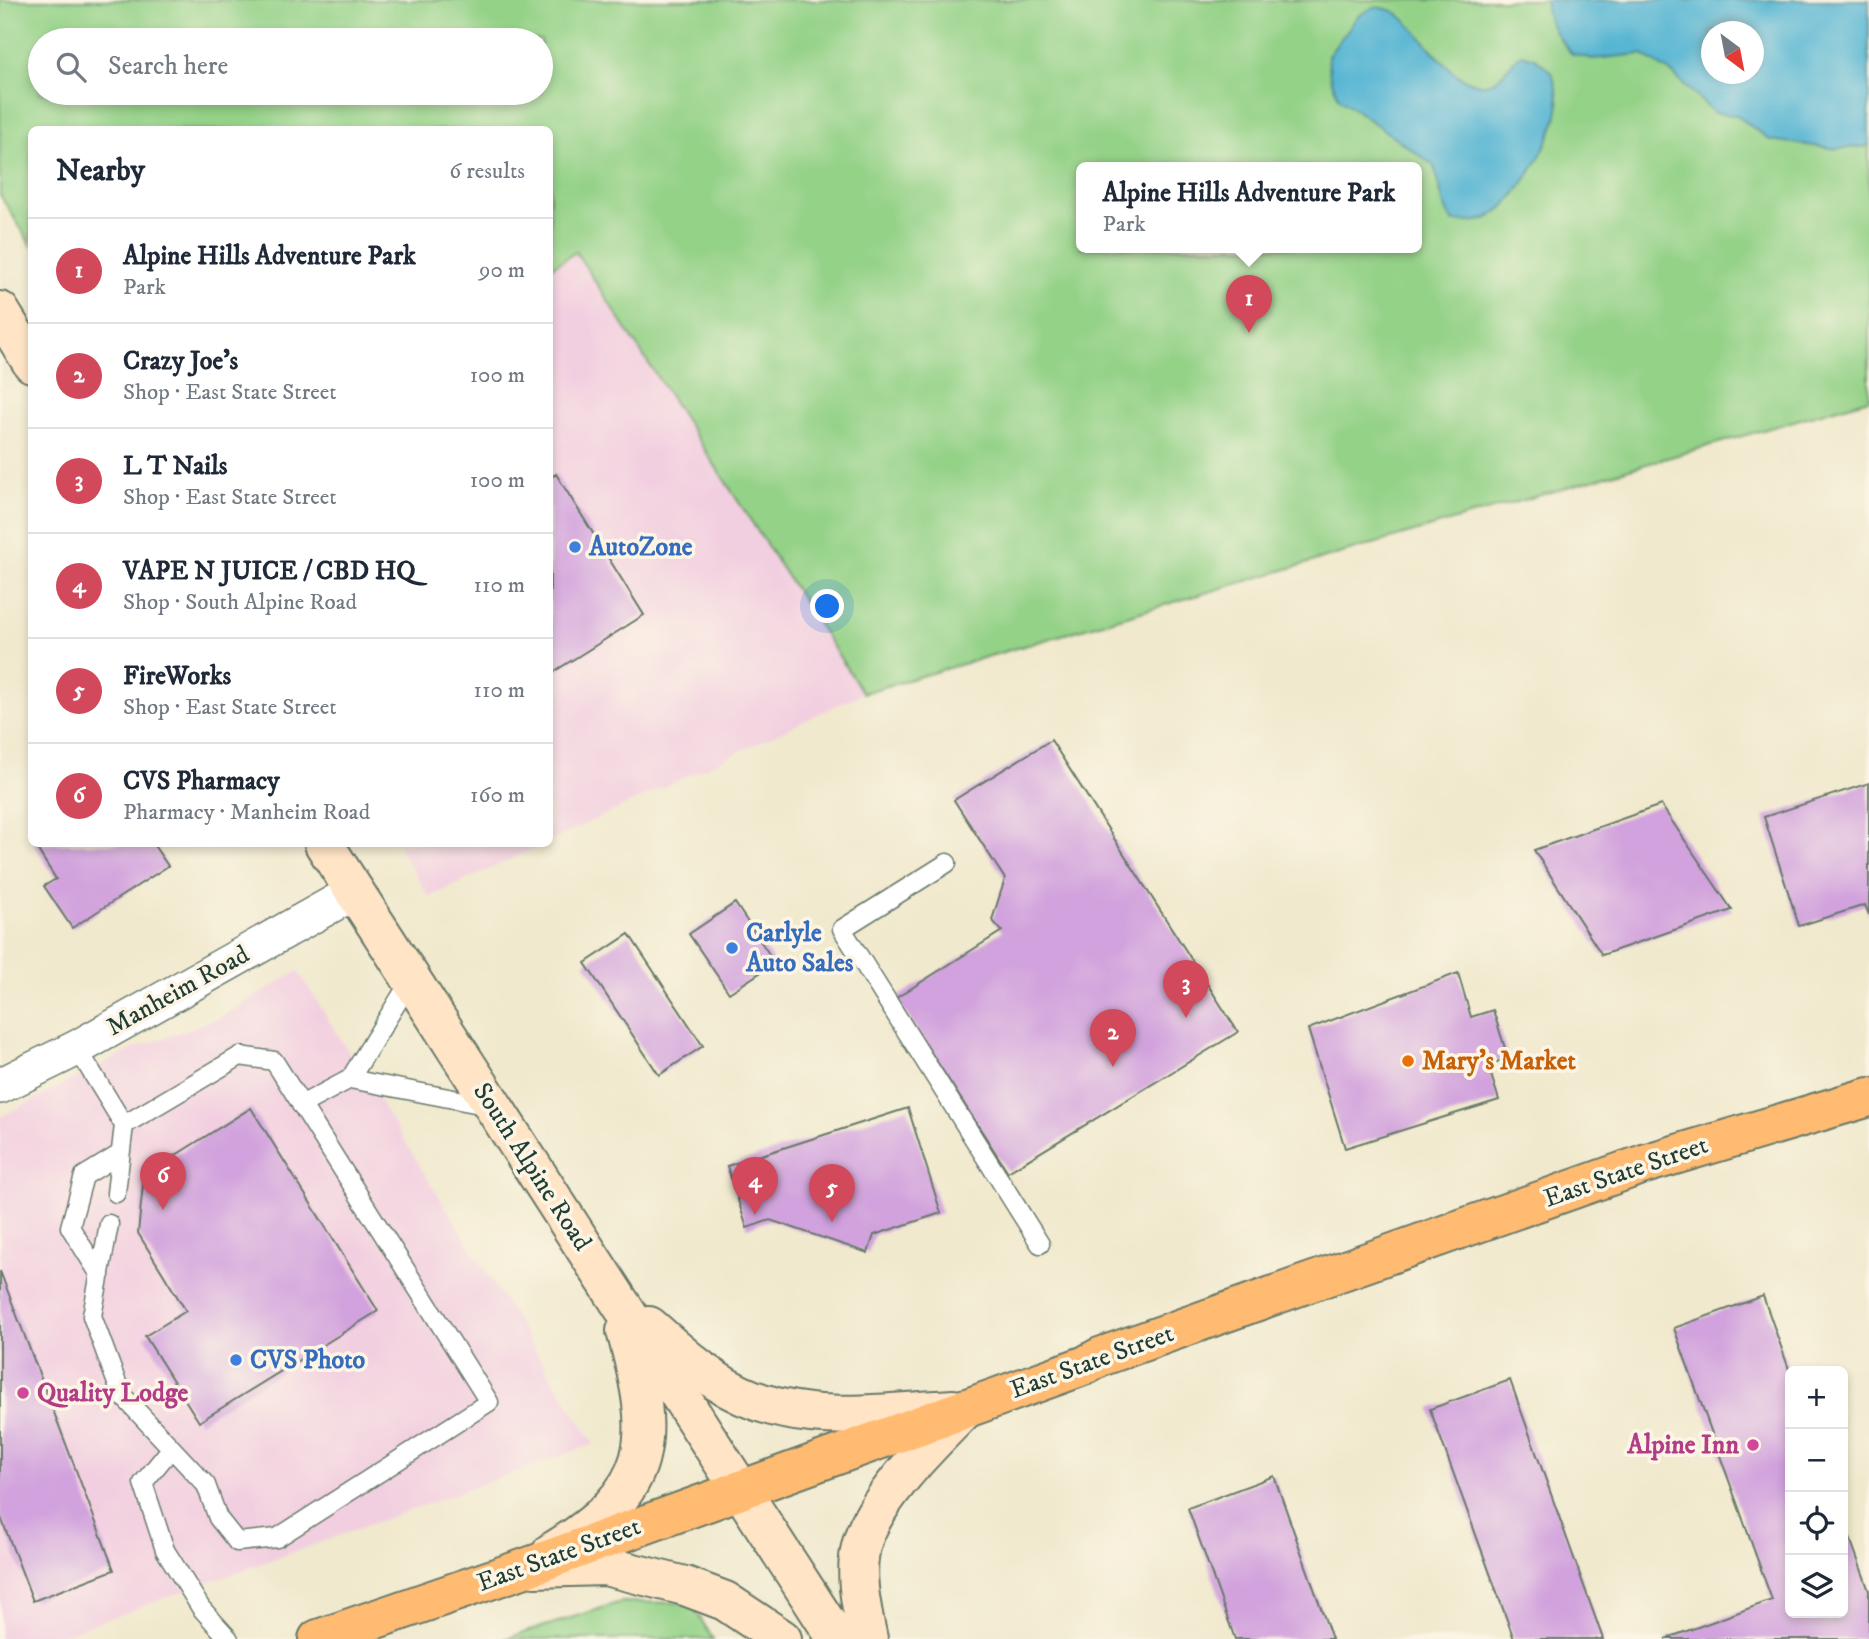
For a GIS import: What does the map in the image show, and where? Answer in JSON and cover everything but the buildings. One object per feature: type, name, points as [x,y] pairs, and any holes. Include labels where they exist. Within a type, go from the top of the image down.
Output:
[{"type":"main road","points":[[0,311],[28,356]]},
{"type":"main road","name":"South Alpine Road","points":[[326,847],[837,1639]]},
{"type":"main road","name":"East State Street","points":[[318,1639],[525,1568],[1086,1365],[1100,1357],[1644,1164],[1869,1097]]},
{"type":"main road","points":[[617,1299],[715,1381],[775,1409],[826,1415],[966,1408]]},
{"type":"main road","points":[[525,1568],[577,1536],[619,1502],[636,1475],[642,1446],[643,1410],[638,1374],[617,1299]]},
{"type":"main road","points":[[868,1639],[859,1571],[862,1543],[890,1494],[966,1408]]},
{"type":"main road","points":[[525,1568],[605,1566],[685,1586],[725,1601],[782,1639]]},
{"type":"street","name":"Manheim Road","points":[[0,1086],[77,1048],[354,892]]},
{"type":"lane","points":[[947,863],[842,929],[1040,1244]]},
{"type":"lane","points":[[301,1105],[350,1079],[411,980]]},
{"type":"lane","points":[[77,1048],[124,1125],[116,1193]]},
{"type":"lane","points":[[109,1224],[92,1316],[121,1394],[170,1450],[206,1485],[218,1518],[237,1542],[276,1538],[489,1402],[274,1061],[240,1056],[124,1125]]},
{"type":"lane","points":[[350,1079],[492,1106]]},
{"type":"lane","points":[[100,1275],[71,1227],[84,1176],[120,1154]]},
{"type":"lane","points":[[170,1450],[143,1483],[164,1550],[201,1608],[229,1639]]},
{"type":"shaded area","points":[[576,252],[863,693],[553,840],[553,266]]},
{"type":"shaded area","points":[[399,847],[537,847],[429,897]]},
{"type":"shaded area","points":[[298,971],[594,1444],[51,1639],[0,1639],[0,1117],[135,1048],[220,1018]]},
{"type":"green space","points":[[0,0],[1869,0],[1869,399],[863,693],[576,252],[553,266],[553,126],[28,126],[28,240],[0,195]]},
{"type":"green space","points":[[621,1602],[691,1603],[713,1639],[504,1639]]},
{"type":"water","points":[[1546,0],[1869,0],[1869,146],[1837,149],[1770,140],[1736,115],[1714,113],[1673,74],[1641,54],[1593,59],[1572,54],[1553,29],[1547,15]]},
{"type":"water","points":[[1374,7],[1388,9],[1406,20],[1442,61],[1468,81],[1482,84],[1496,80],[1522,54],[1535,58],[1552,72],[1558,105],[1555,123],[1530,174],[1506,204],[1494,214],[1479,221],[1454,222],[1445,208],[1433,165],[1339,98],[1330,77],[1328,56],[1358,16]]},
{"type":"place","name":"Alpine Hills Adventure Park","points":[[1249,333]]},
{"type":"place","name":"AutoZone","points":[[575,547]]},
{"type":"place","name":"Carlyle Auto Sales","points":[[732,948]]},
{"type":"place","name":"L T Nails","points":[[1186,1018]]},
{"type":"place","name":"Mary's Market","points":[[1408,1061]]},
{"type":"place","name":"Crazy Joe's","points":[[1113,1067]]},
{"type":"place","name":"CVS Pharmacy","points":[[163,1210]]},
{"type":"place","name":"VAPE N JUICE / CBD HQ","points":[[755,1215]]},
{"type":"place","name":"FireWorks","points":[[832,1222]]},
{"type":"place","name":"CVS Photo","points":[[236,1360]]},
{"type":"place","name":"Quality Lodge","points":[[23,1393]]},
{"type":"place","name":"Alpine Inn","points":[[1753,1445]]}]
